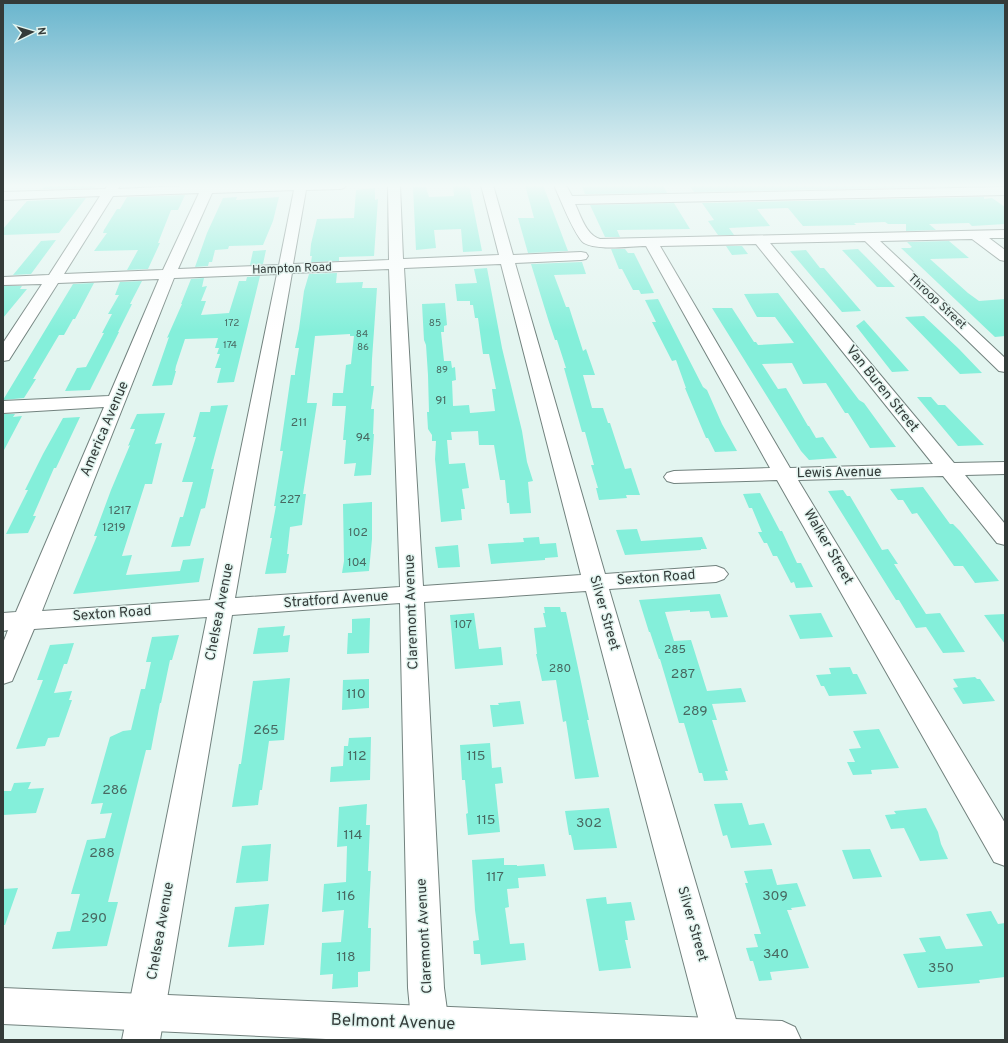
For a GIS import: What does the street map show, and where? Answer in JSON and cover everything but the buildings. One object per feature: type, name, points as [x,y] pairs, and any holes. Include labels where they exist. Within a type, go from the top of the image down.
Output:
[{"type":"street","points":[[3,356],[83,234]]},
{"type":"street","name":"America Avenue","points":[[3,674],[14,621],[117,401],[187,234]]},
{"type":"street","name":"Chelsea Avenue","points":[[144,1027],[221,607],[292,234]]},
{"type":"street","name":"Claremont Avenue","points":[[396,234],[398,316],[412,595],[426,988],[432,1032]]},
{"type":"street","name":"Silver Street","points":[[499,234],[723,1039]]},
{"type":"street","points":[[583,234],[589,240],[599,243],[1005,234]]},
{"type":"street","points":[[976,235],[1005,257]]},
{"type":"street","name":"Throop Street","points":[[869,238],[1005,366]]},
{"type":"street","name":"Van Buren Street","points":[[760,240],[1005,538]]},
{"type":"street","name":"Walker Street","points":[[651,242],[738,396],[1005,852]]},
{"type":"street","name":"Hampton Road","points":[[3,281],[285,270],[580,256]]},
{"type":"street","points":[[3,407],[117,401]]},
{"type":"street","name":"Lewis Avenue","points":[[674,477],[1005,468]]},
{"type":"street","name":"Sexton Road","points":[[595,582],[716,574]]},
{"type":"street","name":"Stratford Avenue","points":[[221,607],[595,582]]},
{"type":"street","name":"Sexton Road","points":[[14,621],[221,607]]},
{"type":"street","name":"Belmont Avenue","points":[[4,1007],[144,1027],[782,1040]]}]
